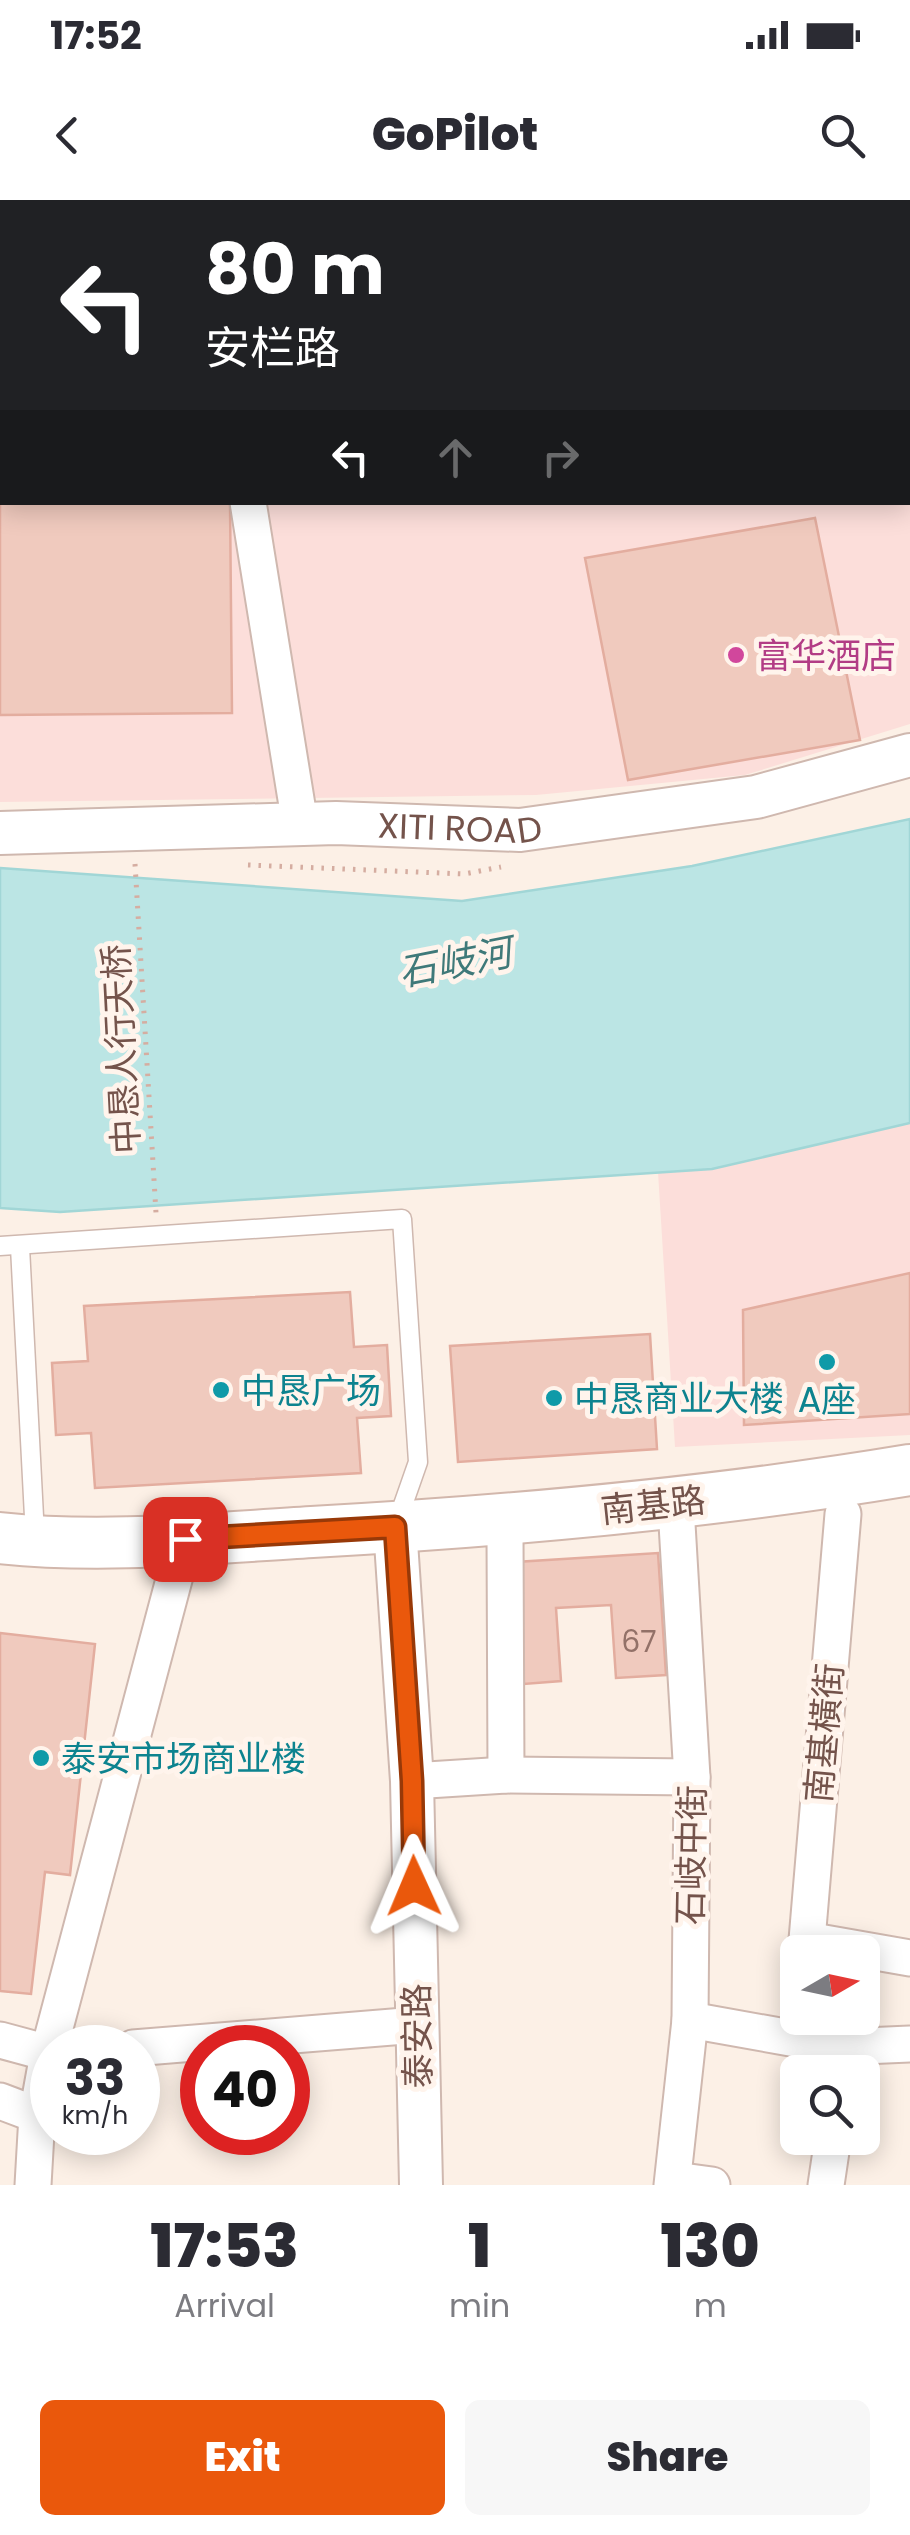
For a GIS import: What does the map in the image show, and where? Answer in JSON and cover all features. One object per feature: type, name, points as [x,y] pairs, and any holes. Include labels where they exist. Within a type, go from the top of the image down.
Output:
[{"type":"main road","name":"南基路","points":[[396,1536],[675,1504],[910,1470]]},
{"type":"main road","name":"南基路","points":[[396,1536],[505,1535],[843,1514],[910,1504]]},
{"type":"main road","points":[[12,1545],[396,1536]]},
{"type":"main road","points":[[12,1545],[34,1560],[180,1557],[396,1536]]},
{"type":"street","points":[[248,505],[300,824]]},
{"type":"street","name":"XITI ROAD","points":[[0,833],[300,824],[520,830],[756,798],[910,755]]},
{"type":"street","name":"南基橫街","points":[[810,1935],[843,1514]]},
{"type":"street","name":"石岐中街","points":[[674,2182],[679,2095],[690,2020],[692,1777],[677,1524]]},
{"type":"street","points":[[505,1535],[506,1775]]},
{"type":"street","name":"泰安路","points":[[396,1536],[412,1781],[421,2185]]},
{"type":"street","points":[[58,2025],[180,1557]]},
{"type":"street","points":[[412,1781],[506,1775],[692,1777]]},
{"type":"street","points":[[880,1954],[910,1958]]},
{"type":"street","points":[[690,2020],[838,2046],[910,2044]]},
{"type":"street","points":[[160,2046],[417,2025]]},
{"type":"street","points":[[0,2040],[30,2048]]},
{"type":"street","points":[[0,2101],[30,2113]]},
{"type":"street","points":[[33,2185],[34,2155]]},
{"type":"street","points":[[826,2185],[831,2155]]},
{"type":"street","points":[[674,2182],[712,2185]]},
{"type":"lane","points":[[0,1246],[402,1219],[418,1462],[396,1536]]},
{"type":"lane","points":[[12,1545],[20,1247]]},
{"type":"path","name":"中恳人行天桥","points":[[134,860],[157,1236]]},
{"type":"shaded area","points":[[0,505],[910,505],[910,724],[745,775],[536,795],[0,802]]},
{"type":"shaded area","points":[[910,1123],[910,1435],[675,1447],[658,1172],[712,1169]]},
{"type":"water","name":"石岐河","points":[[910,819],[910,1123],[712,1169],[60,1212],[0,1208],[0,868],[462,901],[692,866]]},
{"type":"building","points":[[0,505],[230,505],[232,713],[0,715]]},
{"type":"building","name":"富华酒店","points":[[815,518],[860,740],[628,780],[585,558]]},
{"type":"building","name":"A座","points":[[910,1273],[910,1414],[744,1425],[743,1310]]},
{"type":"building","name":"中恳广场","points":[[350,1292],[354,1347],[387,1345],[391,1416],[357,1418],[361,1473],[95,1488],[91,1433],[56,1435],[52,1363],[88,1361],[84,1306]]},
{"type":"building","name":"中恳商业大楼","points":[[650,1334],[657,1449],[458,1462],[450,1346]]},
{"type":"building","points":[[658,1553],[666,1675],[616,1678],[611,1605],[556,1608],[561,1681],[524,1684],[516,1562]]},
{"type":"building","name":"泰安市场商业楼","points":[[0,1633],[95,1644],[70,1875],[45,1872],[31,1994],[0,1991]]},
{"type":"place","name":"富华酒店","points":[[736,655]]},
{"type":"place","name":"A座","points":[[827,1362]]},
{"type":"place","name":"中恳广场","points":[[221,1390]]},
{"type":"place","name":"中恳商业大楼","points":[[554,1398]]},
{"type":"place","name":"泰安市场商业楼","points":[[41,1758]]},
{"type":"route","points":[[185,1539],[395,1527],[412,1781],[414,1886]]}]
